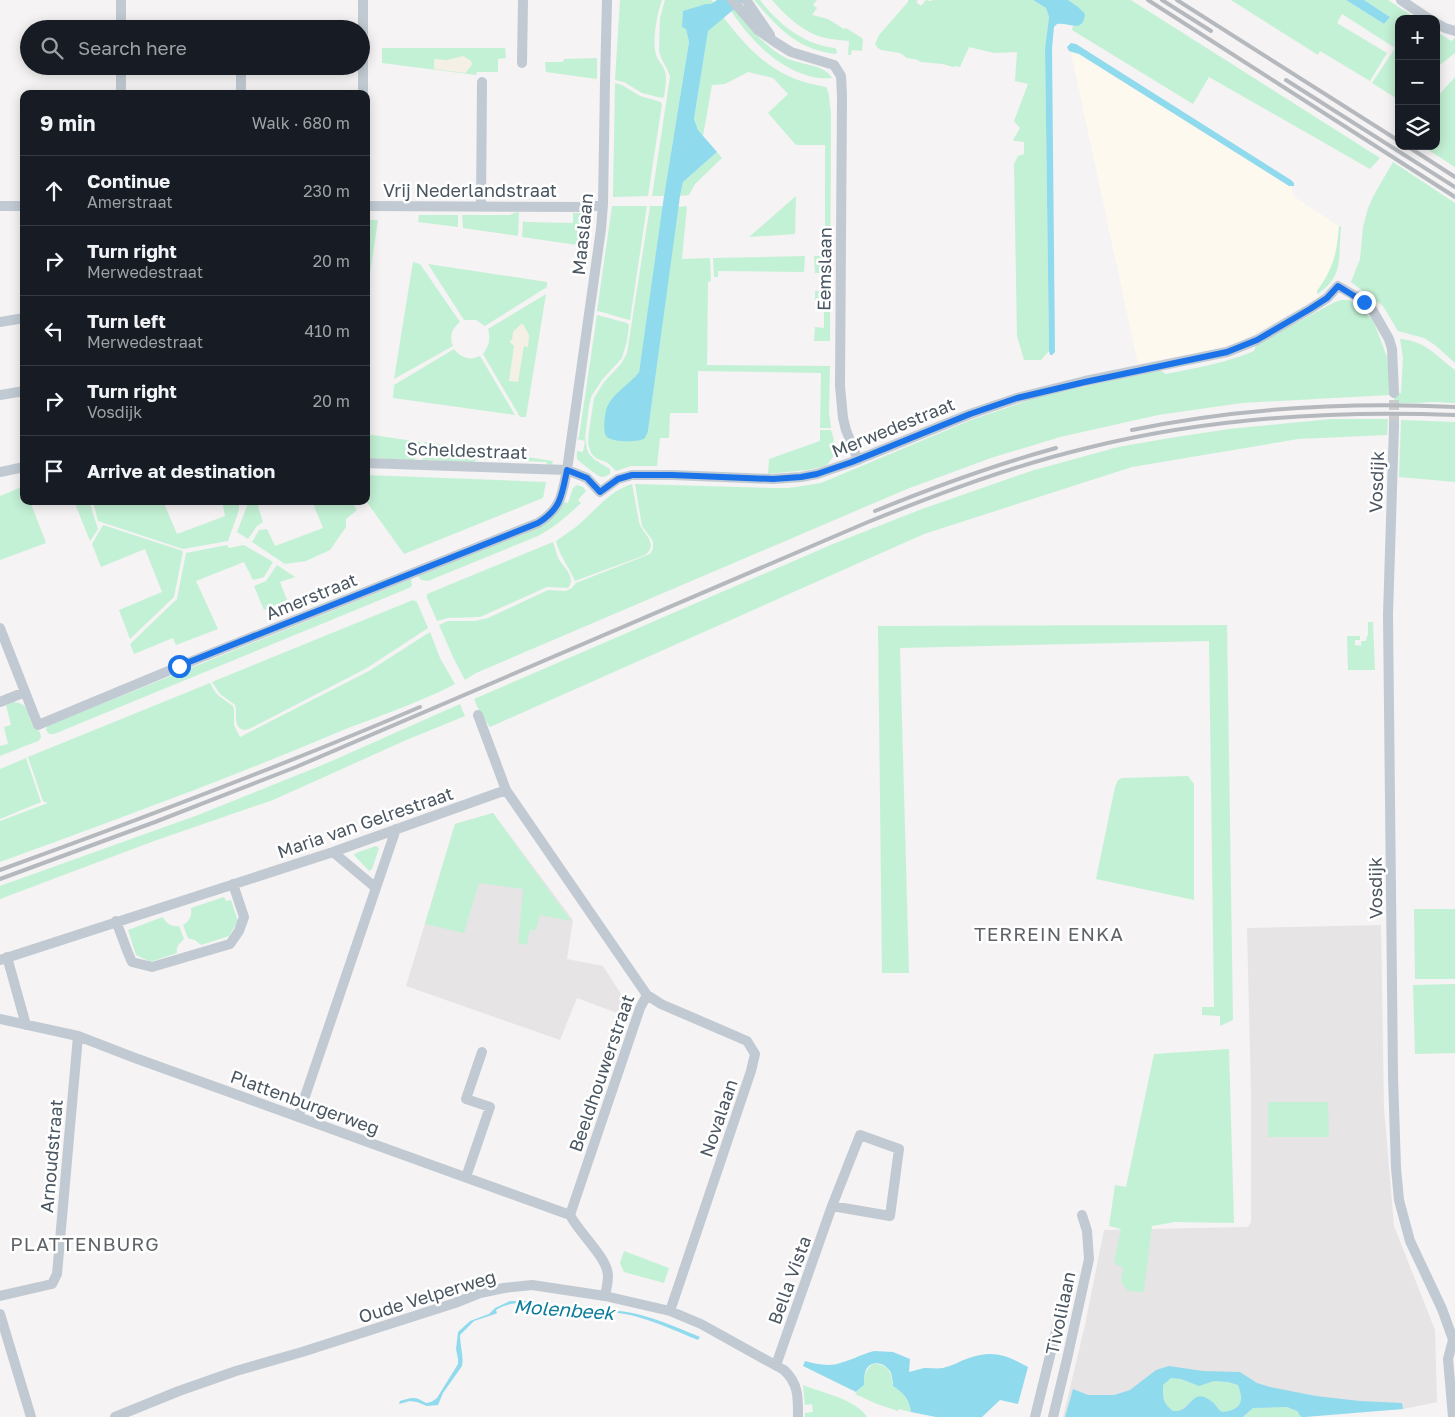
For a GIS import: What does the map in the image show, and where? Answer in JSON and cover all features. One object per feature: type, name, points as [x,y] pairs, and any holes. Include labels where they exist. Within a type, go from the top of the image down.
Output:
[{"type":"street","points":[[121,0],[121,20]]},
{"type":"street","points":[[363,0],[363,20]]},
{"type":"street","points":[[522,63],[523,0]]},
{"type":"street","name":"Maaslaan","points":[[567,470],[603,204],[607,0]]},
{"type":"street","points":[[732,0],[744,4]]},
{"type":"street","points":[[1401,0],[1423,15]]},
{"type":"street","name":"Eemslaan","points":[[744,4],[775,42],[791,52],[834,65],[841,76],[840,386],[843,418],[858,460]]},
{"type":"street","points":[[1440,25],[1455,31]]},
{"type":"street","points":[[121,75],[121,90]]},
{"type":"street","points":[[241,75],[241,90]]},
{"type":"street","points":[[363,75],[363,90]]},
{"type":"street","points":[[481,207],[482,82]]},
{"type":"street","name":"Vrij Nederlandstraat","points":[[370,206],[590,208],[603,204]]},
{"type":"street","points":[[0,206],[20,206]]},
{"type":"street","name":"Merwedestraat","points":[[567,470],[587,478],[600,492],[618,479],[632,475],[773,479],[817,474],[858,460],[970,414],[1017,398],[1077,383],[1227,352],[1257,340],[1310,309],[1327,298],[1338,286],[1364,302],[1373,311],[1390,338],[1394,393]]},
{"type":"street","points":[[0,322],[20,319]]},
{"type":"street","points":[[0,395],[20,392]]},
{"type":"street","name":"Vosdijk","points":[[1394,425],[1388,615],[1393,1077],[1396,1168],[1399,1200],[1410,1241],[1442,1309],[1454,1342],[1448,1359],[1453,1417]]},
{"type":"street","name":"Scheldestraat","points":[[370,463],[567,470]]},
{"type":"street","points":[[0,472],[20,468]]},
{"type":"street","name":"Amerstraat","points":[[25,692],[38,725],[197,659],[538,523],[548,516],[562,496],[567,470]]},
{"type":"street","points":[[0,628],[25,692],[0,702]]},
{"type":"street","name":"Beeldhouwerstraat","points":[[478,715],[506,790],[647,995],[640,1008],[570,1215]]},
{"type":"street","name":"Maria van Gelrestraat","points":[[4,958],[333,852],[506,790]]},
{"type":"street","points":[[298,1117],[396,829]]},
{"type":"street","points":[[333,852],[376,888]]},
{"type":"street","points":[[116,921],[132,962],[152,967],[202,954],[230,944],[239,931],[244,917],[234,884]]},
{"type":"street","points":[[4,958],[26,1025]]},
{"type":"street","name":"Novalaan","points":[[647,995],[660,1004],[747,1041],[755,1054],[751,1071],[670,1310]]},
{"type":"street","name":"Plattenburgerweg","points":[[0,1019],[78,1036],[570,1215]]},
{"type":"street","name":"Arnoudstraat","points":[[0,1296],[52,1284],[57,1274],[78,1036]]},
{"type":"street","points":[[466,1177],[490,1107],[466,1099],[482,1052]]},
{"type":"street","name":"Bella Vista","points":[[776,1365],[832,1206],[860,1135],[899,1149],[890,1216],[832,1206]]},
{"type":"street","points":[[570,1215],[574,1224],[606,1264],[608,1276],[606,1296]]},
{"type":"street","name":"Tivolilaan","points":[[1053,1417],[1089,1259],[1087,1231],[1082,1215]]},
{"type":"street","name":"Oude Velperweg","points":[[115,1417],[179,1391],[236,1371],[455,1303],[480,1293],[532,1285],[606,1296],[670,1310],[701,1324],[776,1365],[791,1376],[796,1385],[798,1417]]},
{"type":"street","points":[[0,1314],[31,1417]]},
{"type":"street","name":"Tivolilaan","points":[[1035,1417],[1058,1323]]},
{"type":"shaded area","points":[[1071,53],[1079,54],[1292,187],[1293,196],[1339,226],[1338,246],[1328,274],[1317,293],[1319,297],[1237,343],[1138,364]]},
{"type":"shaded area","points":[[493,813],[573,920],[567,959],[603,966],[628,1005],[625,1016],[577,998],[560,1040],[406,986],[455,824]]},
{"type":"shaded area","points":[[1381,925],[1384,1108],[1394,1226],[1435,1330],[1437,1402],[1403,1409],[1275,1417],[1063,1417],[1085,1325],[1104,1230],[1248,1227],[1251,1222],[1251,1093],[1247,928]]},
{"type":"green space","points":[[620,0],[662,0],[657,20],[655,49],[666,76],[664,97],[662,98],[642,93],[624,82],[615,80]]},
{"type":"green space","points":[[665,0],[712,0],[713,3],[706,4],[686,28],[689,42],[664,196],[652,196],[670,77],[659,50],[660,18]]},
{"type":"green space","points":[[723,0],[727,0],[754,32],[777,53],[786,58],[818,67],[832,78],[821,78],[799,73],[779,62],[750,35]]},
{"type":"green space","points":[[754,0],[760,0],[783,25],[802,38],[813,43],[835,48],[836,54],[823,52],[800,43],[780,28]]},
{"type":"green space","points":[[772,0],[817,0],[813,5],[817,8],[812,15],[828,19],[862,38],[862,51],[852,50],[851,55],[848,55],[849,41],[826,38],[811,33],[793,21]]},
{"type":"green space","points":[[908,0],[918,0],[916,2],[921,6],[926,0],[1033,0],[1046,8],[1049,17],[1045,48],[1049,351],[1041,360],[1024,360],[1017,336],[1014,164],[1018,156],[1024,154],[1024,142],[1013,140],[1020,128],[1014,121],[1028,84],[1015,81],[1017,52],[994,53],[969,47],[960,67],[953,67],[921,62],[907,58],[900,53],[881,50],[875,44],[879,35]]},
{"type":"green space","points":[[1068,0],[1131,0],[1380,158],[1370,169],[1209,77],[1193,104],[1072,30],[1073,26],[1081,24],[1077,6]]},
{"type":"green space","points":[[1231,0],[1346,0],[1384,24],[1390,17],[1364,0],[1388,0],[1411,15],[1395,15],[1395,48],[1342,14],[1337,23],[1387,53],[1370,81],[1320,51],[1318,55]]},
{"type":"green space","points":[[723,17],[745,43],[767,63],[793,78],[826,87],[829,95],[831,112],[830,341],[814,341],[815,327],[824,328],[824,301],[815,300],[815,291],[824,291],[825,273],[815,273],[814,256],[825,256],[825,145],[796,145],[768,113],[788,94],[773,78],[748,72],[725,84],[712,85],[703,136],[698,130],[694,119],[708,30]]},
{"type":"green space","points":[[1440,34],[1451,41],[1455,38],[1455,53],[1440,65]]},
{"type":"green space","points":[[382,48],[505,48],[506,58],[498,59],[498,72],[477,72],[476,75],[382,63]]},
{"type":"green space","points":[[1395,48],[1395,97],[1372,83]]},
{"type":"green space","points":[[597,58],[597,79],[546,72],[545,62],[563,62],[564,59]]},
{"type":"green space","points":[[1455,77],[1455,167],[1428,150],[1440,150],[1440,94]]},
{"type":"green space","points":[[615,83],[640,96],[661,102],[662,104],[648,196],[613,197]]},
{"type":"green space","points":[[717,152],[722,158],[695,184],[689,195],[680,196],[683,182]]},
{"type":"green space","points":[[1393,162],[1455,203],[1455,363],[1424,338],[1398,331],[1383,306],[1351,282],[1360,259],[1363,227],[1368,208]]},
{"type":"green space","points":[[796,196],[795,234],[749,237]]},
{"type":"green space","points":[[612,206],[647,206],[630,320],[597,311]]},
{"type":"green space","points":[[650,206],[663,206],[639,372],[607,408],[648,431],[678,207],[687,206],[682,259],[710,258],[711,281],[708,282],[707,365],[830,366],[829,412],[831,428],[820,428],[821,373],[698,371],[698,413],[670,413],[669,438],[660,438],[657,466],[631,466],[616,471],[608,463],[596,458],[591,453],[588,443],[594,398],[604,382],[621,364],[627,353]]},
{"type":"green space","points":[[519,212],[518,236],[463,228],[462,215],[510,215]]},
{"type":"green space","points":[[573,213],[589,213],[585,217],[591,224],[586,223],[584,232],[589,233],[588,242],[584,246],[522,237],[523,221],[573,223]]},
{"type":"green space","points":[[419,215],[458,215],[458,227],[418,222]]},
{"type":"green space","points":[[370,220],[378,220],[370,274]]},
{"type":"green space","points":[[1339,226],[1341,227],[1336,272],[1326,287],[1317,294],[1333,260]]},
{"type":"green space","points":[[805,256],[804,272],[718,271],[718,277],[714,277],[713,258]]},
{"type":"green space","points":[[413,262],[420,264],[460,322],[452,333],[453,346],[394,379]]},
{"type":"green space","points":[[428,264],[547,282],[547,287],[485,326],[476,320],[464,320]]},
{"type":"green space","points":[[546,294],[526,417],[520,417],[483,354],[489,342],[488,329]]},
{"type":"green space","points":[[1341,300],[1350,300],[1373,320],[1387,357],[1389,395],[1242,403],[1158,415],[1060,437],[991,458],[907,489],[476,673],[465,680],[439,625],[448,621],[475,621],[488,618],[548,590],[566,591],[576,583],[650,554],[653,549],[653,541],[642,526],[635,484],[789,488],[821,483],[971,420],[1044,395],[1160,370],[1166,374],[1188,370],[1243,355],[1254,351],[1256,345]]},
{"type":"green space","points":[[597,315],[629,325],[622,358],[602,380],[591,397],[589,406],[585,437],[587,449],[595,460],[610,469],[610,474],[602,477],[577,459],[577,451],[583,452],[585,441],[577,439],[579,437]]},
{"type":"green space","points":[[1400,339],[1409,340],[1424,346],[1455,370],[1455,403],[1394,404],[1394,394],[1401,393],[1403,358]]},
{"type":"green space","points":[[454,349],[466,358],[480,356],[515,415],[393,398],[394,385]]},
{"type":"green space","points":[[1331,419],[1388,419],[1387,435],[1298,439],[1132,467],[924,534],[490,727],[480,713],[474,699],[833,544],[922,509],[1031,471],[1118,447],[1229,429]]},
{"type":"green space","points":[[1401,420],[1455,422],[1455,482],[1399,477]]},
{"type":"green space","points":[[820,430],[831,430],[833,436],[832,452],[835,454],[828,464],[807,470],[768,474],[769,459],[820,441]]},
{"type":"green space","points":[[370,435],[420,442],[419,455],[415,455],[415,460],[370,458]]},
{"type":"green space","points":[[424,442],[553,461],[552,465],[546,462],[476,459],[475,462],[423,460]]},
{"type":"green space","points":[[370,475],[546,482],[543,498],[404,554],[369,505]]},
{"type":"green space","points":[[632,484],[639,522],[649,538],[651,546],[649,551],[645,555],[575,581],[556,541],[576,527],[609,497]]},
{"type":"green space","points":[[577,485],[583,487],[586,491],[578,500],[581,503],[544,533],[428,581],[421,580],[418,576],[556,514],[564,502],[568,503],[573,488]]},
{"type":"green space","points":[[20,488],[20,505],[32,505],[46,543],[0,560],[0,496]]},
{"type":"green space","points":[[76,505],[90,505],[98,529],[90,541]]},
{"type":"green space","points":[[94,505],[165,505],[177,534],[225,516],[223,505],[239,505],[228,541],[183,549],[98,521]]},
{"type":"green space","points":[[258,505],[263,522],[257,526],[248,539],[237,532],[247,506]]},
{"type":"green space","points":[[314,505],[354,505],[357,510],[346,519],[346,527],[330,550],[306,561],[285,564],[252,542],[259,530],[267,529],[275,546],[323,528]]},
{"type":"green space","points":[[103,525],[183,551],[174,597],[130,639],[119,610],[162,592],[145,549],[101,567],[92,544]]},
{"type":"green space","points":[[553,542],[558,558],[570,576],[571,580],[568,588],[547,587],[480,617],[448,618],[437,621],[427,594]]},
{"type":"green space","points":[[227,545],[229,548],[244,545],[273,562],[264,577],[253,580],[244,562],[196,581],[218,629],[176,645],[173,638],[134,654],[130,644],[177,599],[186,553]]},
{"type":"green space","points":[[277,565],[295,577],[280,582],[287,600],[264,610],[254,586],[266,581]]},
{"type":"green space","points":[[411,579],[412,586],[409,588],[54,734],[49,734],[46,730],[47,726]]},
{"type":"green space","points":[[413,600],[417,602],[428,628],[367,668],[249,729],[244,730],[238,726],[235,705],[220,694],[212,682]]},
{"type":"green space","points":[[1368,622],[1373,622],[1375,670],[1348,670],[1347,636],[1360,636],[1360,640],[1355,640],[1355,645],[1361,646],[1361,641],[1366,641],[1368,636]]},
{"type":"green space","points":[[1227,625],[1233,1020],[1220,1026],[1220,1016],[1202,1015],[1202,1007],[1214,1007],[1209,641],[900,648],[909,973],[882,973],[878,626]]},
{"type":"green space","points":[[430,632],[440,658],[455,684],[411,704],[211,784],[0,862],[0,821],[48,803],[43,801],[28,757],[210,683],[219,696],[233,706],[234,725],[240,737],[369,671]]},
{"type":"green space","points":[[13,702],[25,707],[34,727],[40,732],[41,738],[38,741],[0,756],[0,746],[8,744],[4,727],[11,725],[6,705]]},
{"type":"green space","points":[[460,704],[465,716],[404,741],[273,800],[154,841],[0,899],[0,886],[198,815],[325,764]]},
{"type":"green space","points":[[26,758],[41,802],[0,819],[0,769]]},
{"type":"green space","points":[[1188,776],[1194,784],[1194,900],[1096,879],[1118,780],[1122,778]]},
{"type":"green space","points":[[493,813],[571,921],[540,915],[536,930],[530,930],[527,945],[518,943],[523,889],[479,883],[464,933],[425,924],[455,824]]},
{"type":"green space","points":[[376,846],[379,848],[372,869],[369,871],[354,855]]},
{"type":"green space","points":[[224,897],[226,901],[231,900],[238,921],[229,936],[201,945],[195,940],[188,938],[183,925],[190,918],[191,908]]},
{"type":"green space","points":[[1414,909],[1455,909],[1455,979],[1415,979]]},
{"type":"green space","points":[[163,917],[166,922],[179,926],[184,939],[177,947],[177,953],[150,962],[136,955],[128,930]]},
{"type":"green space","points":[[1455,984],[1455,1053],[1415,1054],[1413,985]]},
{"type":"green space","points":[[1229,1049],[1234,1223],[1175,1222],[1152,1226],[1144,1292],[1128,1291],[1121,1282],[1123,1268],[1114,1263],[1121,1229],[1109,1226],[1115,1185],[1126,1187],[1154,1054]]},
{"type":"green space","points":[[1268,1102],[1328,1102],[1329,1137],[1268,1137]]},
{"type":"green space","points":[[624,1251],[669,1268],[664,1283],[624,1272],[620,1263]]},
{"type":"green space","points":[[873,1364],[886,1367],[893,1386],[905,1397],[911,1412],[899,1409],[898,1411],[855,1394],[864,1385],[864,1378],[868,1368]]},
{"type":"green space","points":[[1171,1378],[1181,1379],[1199,1386],[1214,1381],[1239,1385],[1241,1391],[1240,1405],[1222,1412],[1192,1400],[1180,1411],[1173,1411],[1165,1403],[1163,1394],[1163,1385]]},
{"type":"green space","points":[[803,1385],[847,1401],[862,1411],[867,1417],[805,1417],[805,1413],[813,1412],[812,1404],[805,1405]]},
{"type":"green space","points":[[1253,1408],[1293,1409],[1301,1417],[1244,1417]]},
{"type":"sand","points":[[463,56],[472,63],[465,73],[434,69],[434,59],[447,60]]},
{"type":"sand","points":[[523,324],[529,335],[528,347],[524,346],[518,382],[509,381],[514,346],[509,341],[512,340],[513,332]]},
{"type":"water","points":[[717,0],[745,0],[708,31],[694,119],[698,130],[717,152],[683,182],[648,432],[642,440],[614,440],[605,435],[604,427],[607,407],[613,397],[639,372],[664,196],[689,42],[686,29],[682,27],[683,11],[711,4]]},
{"type":"water","points":[[1033,0],[1068,0],[1085,14],[1081,24],[1075,26],[1057,24],[1054,27],[1052,48],[1055,352],[1052,355],[1050,355],[1049,351],[1045,48],[1049,17],[1046,8]]},
{"type":"water","points":[[1346,0],[1364,0],[1390,17],[1384,24]]},
{"type":"water","points":[[1071,43],[1076,44],[1291,180],[1294,186],[1289,186],[1079,54],[1069,51],[1067,47]]},
{"type":"water","points":[[510,1301],[528,1301],[577,1309],[577,1313],[519,1303],[503,1306],[496,1310],[497,1313],[474,1321],[460,1335],[462,1366],[443,1393],[438,1405],[427,1406],[410,1401],[399,1404],[400,1401],[410,1398],[417,1398],[429,1403],[437,1398],[458,1364],[456,1349],[458,1332],[470,1321],[489,1314],[495,1308]]},
{"type":"water","points":[[607,1310],[643,1316],[700,1337],[698,1340],[653,1322],[630,1315],[607,1312]]},
{"type":"water","points":[[874,1351],[893,1352],[910,1359],[909,1372],[924,1368],[943,1368],[985,1354],[1013,1359],[1028,1367],[1018,1404],[1000,1400],[982,1417],[936,1417],[911,1412],[909,1403],[900,1391],[893,1386],[889,1370],[883,1365],[877,1363],[867,1368],[864,1385],[856,1392],[803,1366],[805,1361],[822,1365],[836,1364]]},
{"type":"water","points":[[1169,1366],[1203,1371],[1240,1372],[1257,1383],[1270,1387],[1316,1396],[1402,1403],[1403,1409],[1305,1417],[1301,1417],[1297,1411],[1287,1407],[1253,1408],[1243,1417],[1065,1417],[1073,1389],[1088,1395],[1114,1395],[1130,1390],[1156,1370]],"holes":[[[1171,1378],[1181,1379],[1199,1386],[1214,1381],[1238,1385],[1241,1401],[1237,1407],[1222,1412],[1213,1402],[1201,1396],[1194,1399],[1185,1408],[1173,1411],[1164,1400],[1163,1385]]]},
{"type":"waterway","name":"Molenbeek","points":[[574,1310],[610,1311]]},
{"type":"tunnel","points":[[1394,393],[1394,425]]},
{"type":"railway","points":[[1148,0],[1455,197]]},
{"type":"railway","points":[[1162,0],[1211,31]]},
{"type":"railway","points":[[1177,0],[1395,138]]},
{"type":"railway","points":[[1286,80],[1455,187]]},
{"type":"railway","points":[[1413,150],[1455,177]]},
{"type":"railway","points":[[1132,430],[1212,416],[1293,408],[1374,405],[1455,407]]},
{"type":"railway","points":[[0,879],[155,822],[296,767],[868,522],[1004,472],[1087,448],[1178,429],[1224,423],[1316,415],[1455,415]]},
{"type":"railway","points":[[875,511],[964,477],[1056,448]]},
{"type":"railway","points":[[0,870],[211,792],[420,707]]},
{"type":"district","name":"TERREIN ENKA","points":[[1049,933]]},
{"type":"district","name":"PLATTENBURG","points":[[85,1243]]},
{"type":"route","points":[[179,666],[538,523],[548,516],[562,496],[567,470],[587,478],[600,492],[618,479],[632,475],[773,479],[817,474],[896,445],[970,414],[1017,398],[1044,390],[1227,352],[1257,340],[1310,309],[1327,298],[1338,286],[1364,302]]}]
